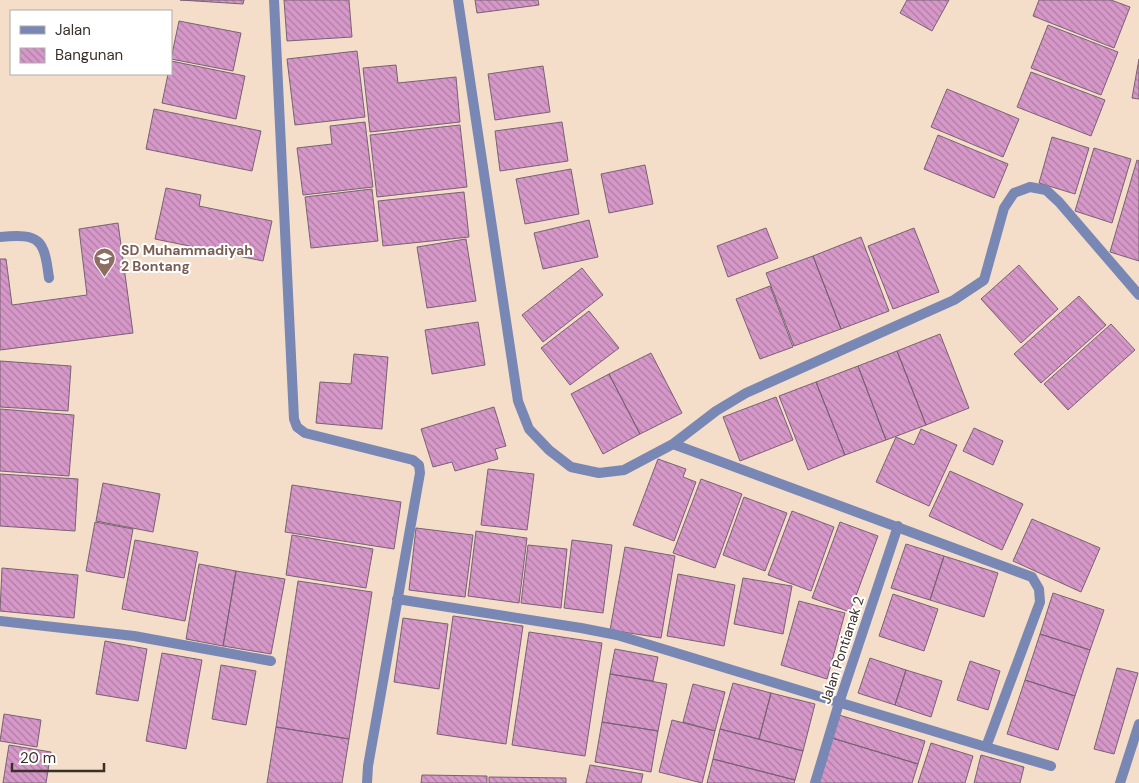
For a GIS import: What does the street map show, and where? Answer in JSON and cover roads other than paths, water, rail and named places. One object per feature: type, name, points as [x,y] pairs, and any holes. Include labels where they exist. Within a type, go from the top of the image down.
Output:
[{"type":"street","points":[[274,0],[294,418],[297,427],[305,433],[413,460],[419,465],[420,474],[368,766],[367,783]]},
{"type":"street","points":[[458,0],[518,401],[529,429],[549,450],[571,467],[599,473],[624,470],[673,444],[716,411],[746,393],[954,300],[984,280],[1004,208],[1014,193],[1030,187],[1046,190],[1059,202],[1139,295]]},
{"type":"street","points":[[0,236],[31,237],[37,240],[45,253],[49,278]]},
{"type":"street","points":[[673,444],[1032,577],[1039,589],[1040,602],[986,747]]},
{"type":"street","name":"Jalan Pontianak 2","points":[[815,783],[839,703],[898,526]]},
{"type":"street","points":[[397,599],[617,635],[1051,766]]},
{"type":"street","points":[[0,621],[134,636],[271,661]]},
{"type":"street","points":[[1120,783],[1139,724]]},
{"type":"place","name":"SD Muhammadiyah 2 Bontang","points":[[105,277]]}]
